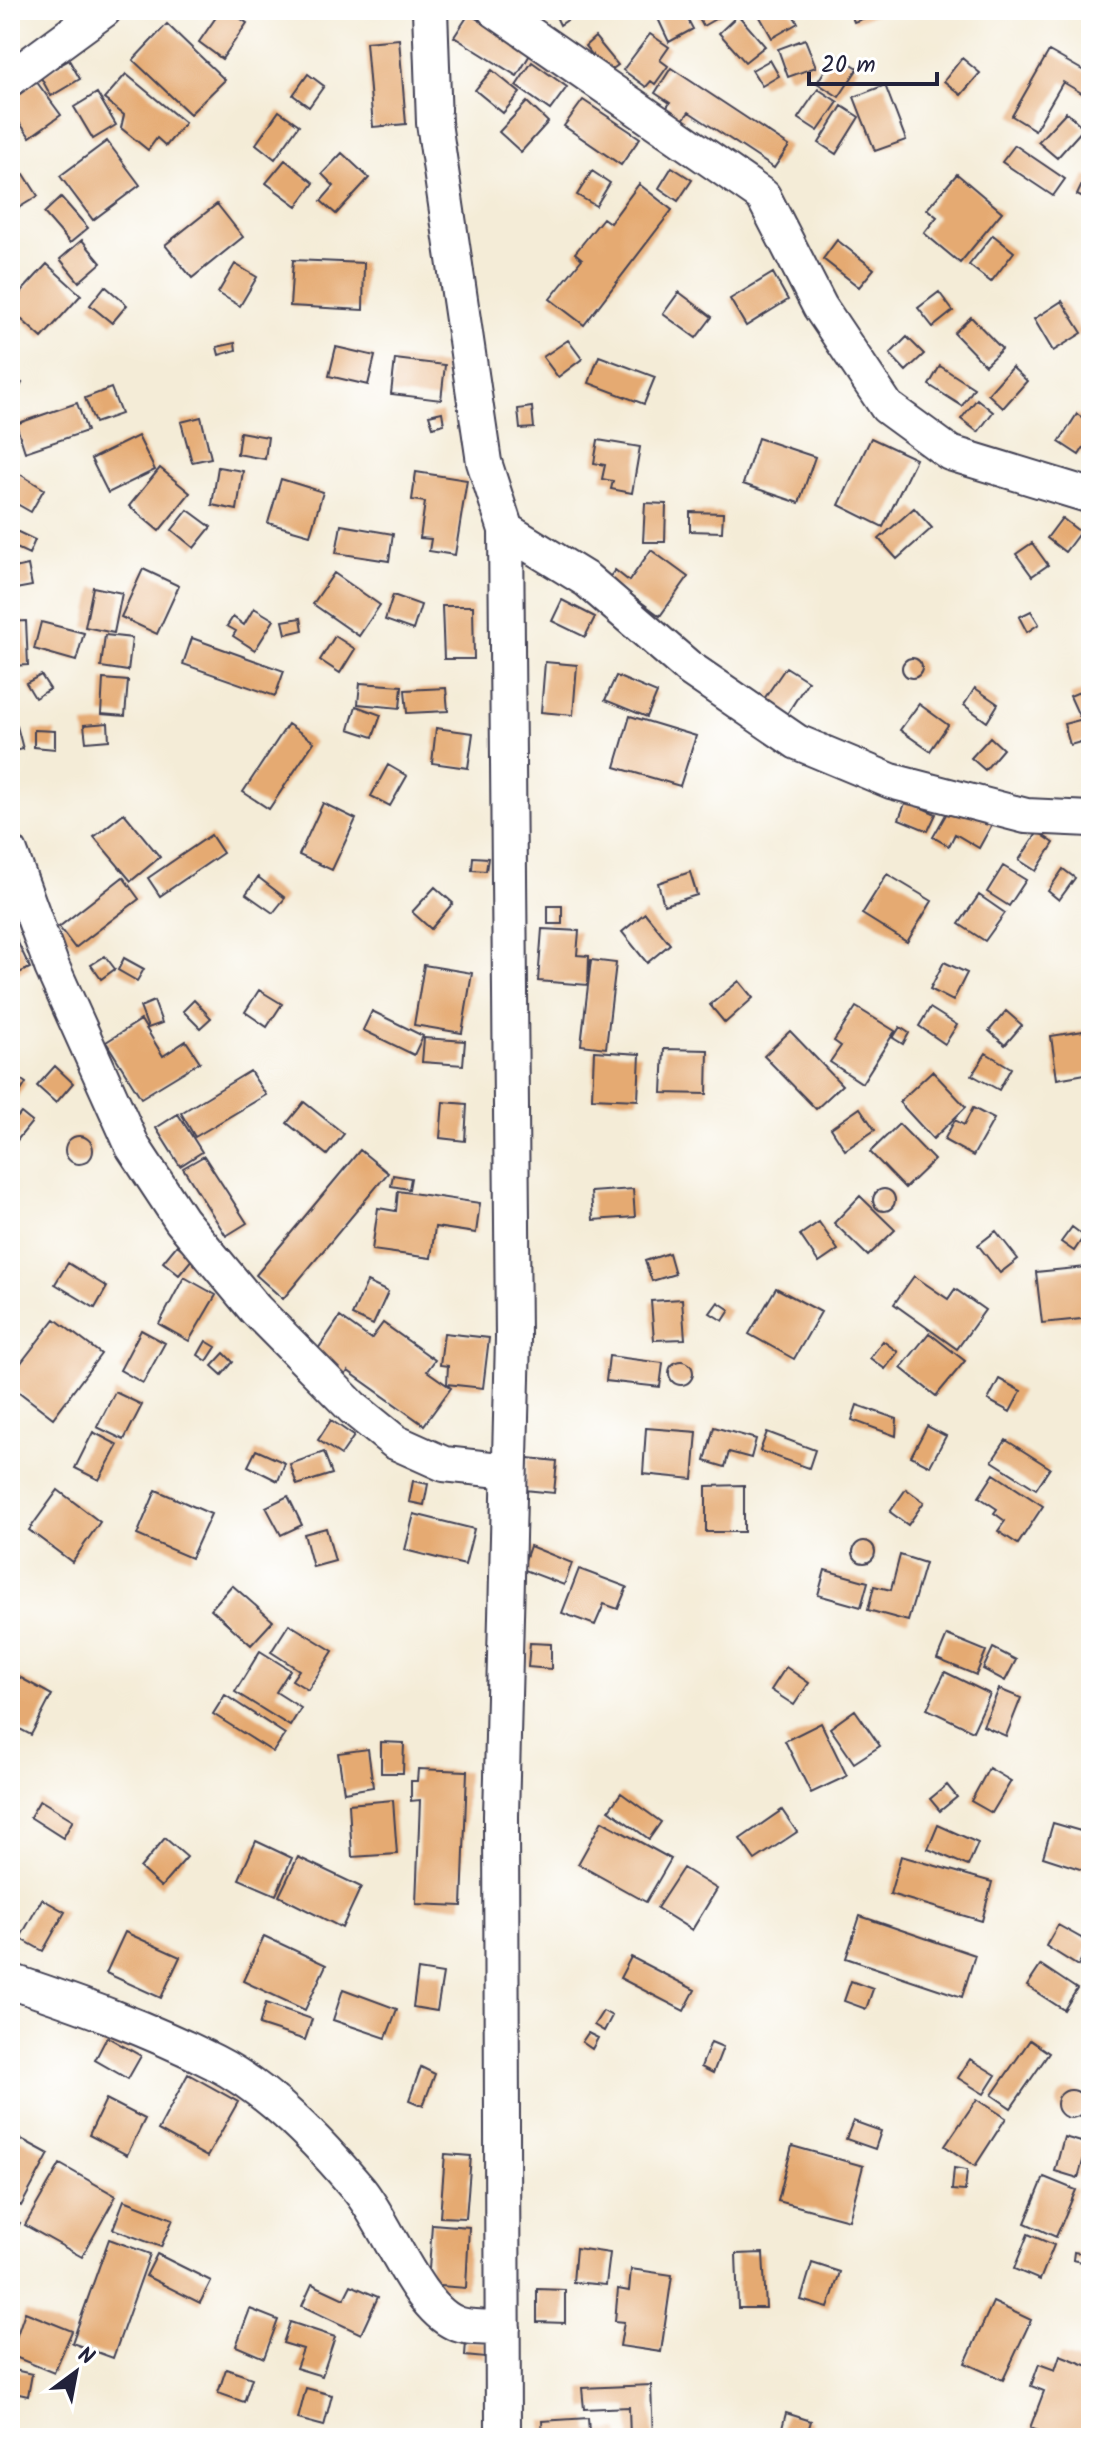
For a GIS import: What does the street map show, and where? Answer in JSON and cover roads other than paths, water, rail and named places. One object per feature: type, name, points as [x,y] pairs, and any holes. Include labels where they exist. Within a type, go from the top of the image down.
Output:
[{"type":"street","points":[[10,79],[104,10]]},
{"type":"street","points":[[430,10],[436,139],[484,462],[506,530],[513,1322],[501,1816],[503,2438]]},
{"type":"street","points":[[495,10],[763,196],[820,307],[887,407],[950,453],[1091,496]]},
{"type":"street","points":[[506,530],[587,580],[689,668],[797,742],[891,781],[1026,816],[1091,819]]},
{"type":"street","points":[[10,852],[52,967],[133,1147],[181,1220],[255,1309],[353,1408],[395,1442],[444,1464],[509,1471]]},
{"type":"street","points":[[10,1981],[86,2006],[216,2063],[281,2109],[362,2193],[395,2243],[426,2301],[439,2314],[458,2325],[503,2328]]}]
